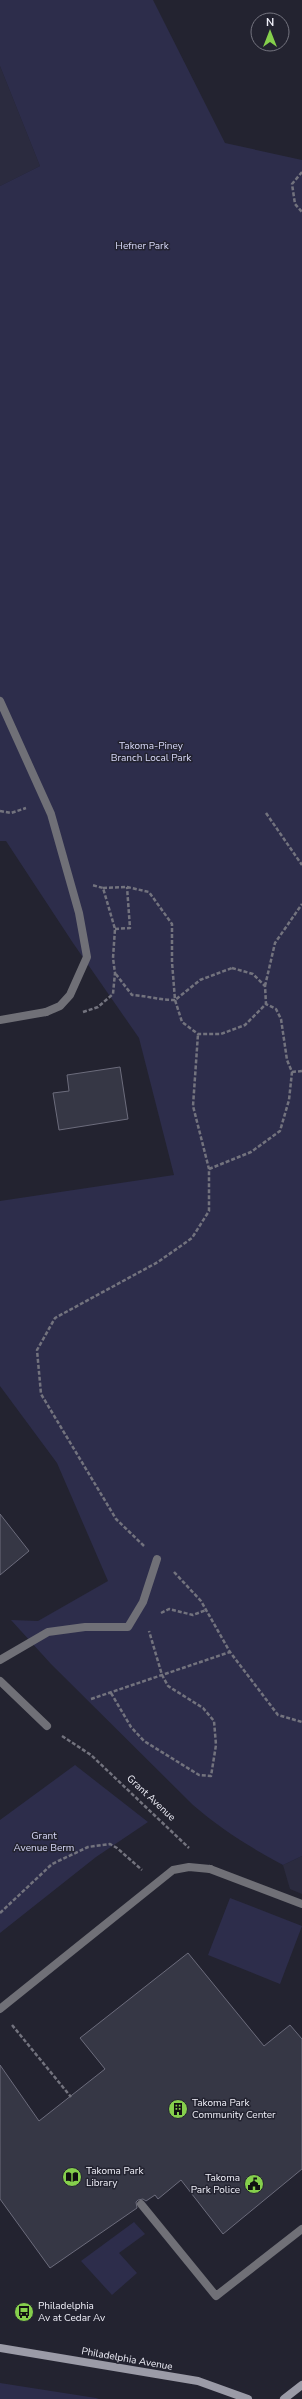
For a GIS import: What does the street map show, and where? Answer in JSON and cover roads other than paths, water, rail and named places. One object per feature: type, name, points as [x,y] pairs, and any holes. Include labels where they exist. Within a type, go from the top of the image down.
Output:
[{"type":"main road","name":"Philadelphia Avenue","points":[[0,2348],[198,2381],[248,2399]]},
{"type":"main road","points":[[284,2399],[302,2385]]},
{"type":"street","points":[[0,701],[45,801],[68,871],[87,957],[70,995],[60,1006],[46,1012],[0,1020]]},
{"type":"street","points":[[0,1660],[48,1632],[85,1627],[128,1627],[143,1602],[157,1559]]},
{"type":"street","points":[[0,1681],[47,1726]]},
{"type":"street","points":[[0,2009],[173,1870],[189,1867],[210,1869],[302,1904]]},
{"type":"street","points":[[141,2204],[216,2296],[302,2229]]},
{"type":"place","name":"Takoma Park Community Center","points":[[178,2109]]},
{"type":"place","name":"Takoma Park Library","points":[[72,2177]]},
{"type":"place","name":"Takoma Park Police","points":[[254,2184]]},
{"type":"place","name":"Philadelphia Av at Cedar Av","points":[[24,2312]]},
{"type":"park label","name":"Hefner Park","points":[[142,246]]},
{"type":"park label","name":"Takoma-Piney Branch Local Park","points":[[151,752]]},
{"type":"park label","name":"Grant Avenue Berm","points":[[44,1842]]}]
